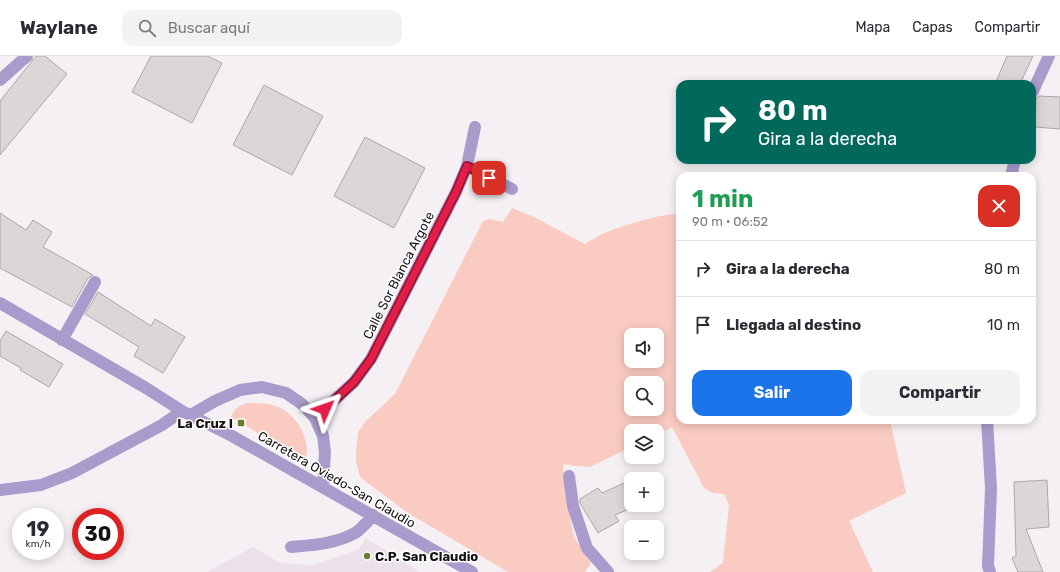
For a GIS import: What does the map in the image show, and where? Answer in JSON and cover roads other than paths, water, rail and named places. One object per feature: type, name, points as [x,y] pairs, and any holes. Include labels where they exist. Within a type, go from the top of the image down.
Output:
[{"type":"street","points":[[0,80],[27,56]]},
{"type":"street","points":[[1036,84],[1049,56]]},
{"type":"street","name":"Calle Sor Blanca Argote","points":[[315,418],[354,382],[371,359],[453,199],[467,166],[475,127]]},
{"type":"street","points":[[467,166],[512,189]]},
{"type":"street","points":[[62,340],[95,282]]},
{"type":"street","name":"Carretera Oviedo-San Claudio","points":[[0,303],[187,413],[323,486],[472,572]]},
{"type":"street","points":[[0,490],[41,485],[72,473],[187,413],[240,390],[262,387],[286,393],[302,404],[315,418],[323,436],[325,452],[323,486]]},
{"type":"street","points":[[987,424],[991,488],[988,566],[990,572]]},
{"type":"street","points":[[569,476],[573,506],[587,548],[608,572]]},
{"type":"street","points":[[291,546],[317,545],[335,542],[356,532],[373,515]]},
{"type":"place","name":"La Cruz I","points":[[241,423]]},
{"type":"place","name":"C.P. San Claudio","points":[[367,556]]}]
